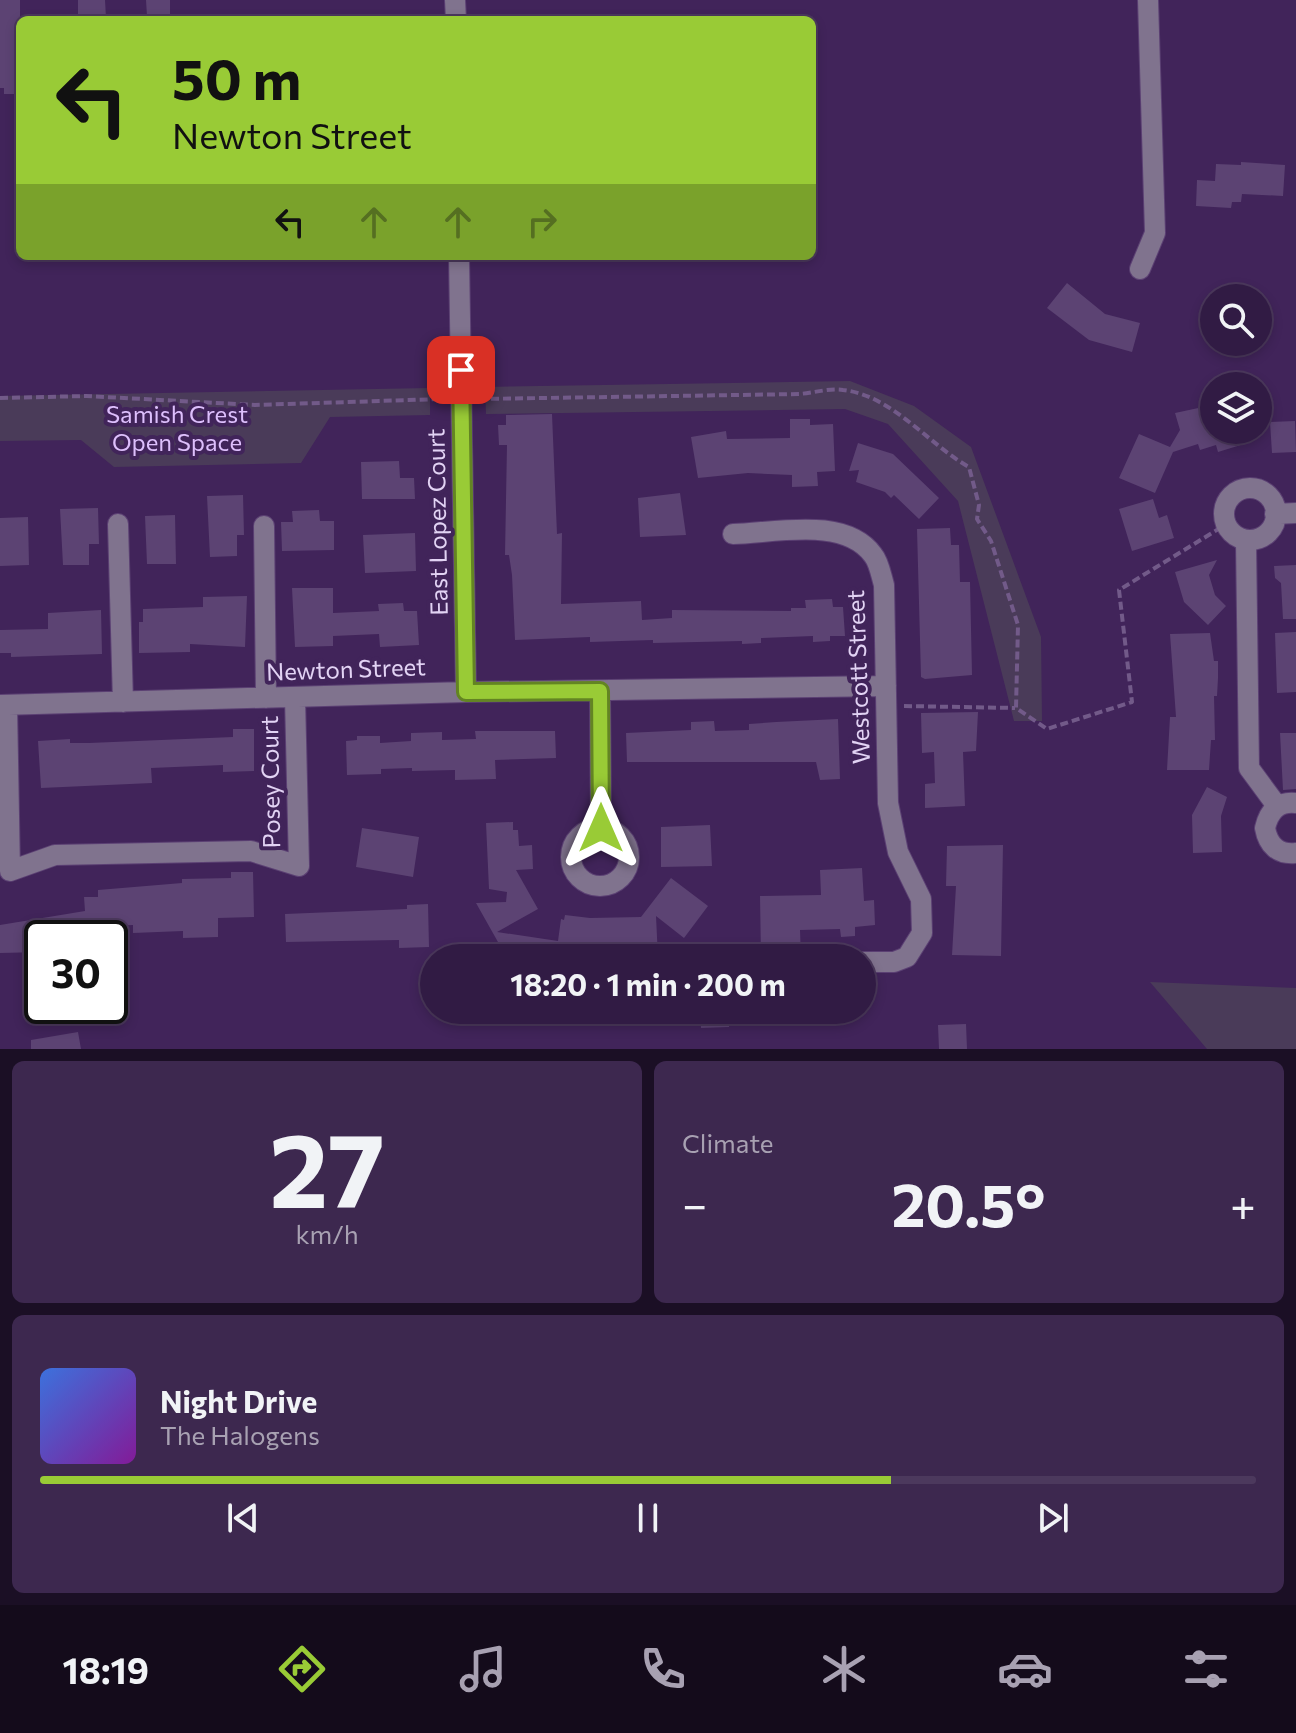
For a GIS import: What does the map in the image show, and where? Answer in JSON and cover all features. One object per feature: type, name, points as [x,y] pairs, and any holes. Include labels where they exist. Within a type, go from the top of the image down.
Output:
[{"type":"street","points":[[1140,269],[1155,233],[1148,0]]},
{"type":"street","name":"East Lopez Court","points":[[459,260],[466,692]]},
{"type":"street","points":[[1249,488],[1268,495],[1286,513],[1269,532],[1246,541],[1231,533],[1225,525],[1225,505],[1231,496],[1249,488]]},
{"type":"street","points":[[118,524],[123,702]]},
{"type":"street","points":[[264,526],[266,698]]},
{"type":"street","name":"Westcott Street","points":[[733,534],[831,531],[858,538],[875,556],[884,585],[888,803],[898,852],[921,899],[922,933],[907,957],[894,962],[876,962]]},
{"type":"street","points":[[1246,541],[1249,768],[1287,805],[1267,818],[1267,838],[1281,852],[1296,853]]},
{"type":"street","points":[[600,691],[601,828]]},
{"type":"street","name":"Newton Street","points":[[4,705],[466,692],[886,696]]},
{"type":"street","name":"Posey Court","points":[[4,705],[10,871],[55,855],[236,851],[264,853],[299,866],[295,698]]},
{"type":"path","points":[[0,398],[86,396],[255,405],[799,394],[844,390],[890,408],[931,437],[946,454],[969,467],[979,505],[977,519],[991,541],[1018,625],[1016,708]]},
{"type":"path","points":[[886,696],[1016,708],[1047,729],[1132,702],[1119,590],[1225,525]]},
{"type":"green space","points":[[850,381],[914,406],[971,447],[1041,637],[1042,721],[1014,721],[958,501],[888,424],[845,409],[486,414],[485,387]]},
{"type":"green space","name":"Samish Crest Open Space","points":[[430,388],[430,415],[330,417],[301,463],[114,467],[81,440],[0,441],[0,396]]},
{"type":"green space","points":[[1150,982],[1296,988],[1296,1049],[1207,1049]]},
{"type":"building","points":[[0,0],[20,0],[20,16],[16,16],[16,94],[4,94],[4,88],[0,88]]},
{"type":"building","points":[[78,0],[105,0],[106,16],[78,16]]},
{"type":"building","points":[[146,0],[170,0],[170,16],[147,16]]},
{"type":"building","points":[[1241,162],[1285,165],[1283,196],[1242,194],[1241,202],[1232,202],[1231,208],[1196,206],[1197,180],[1215,181],[1216,164],[1241,165]]},
{"type":"building","points":[[1067,283],[1105,314],[1140,323],[1132,352],[1089,340],[1047,308]]},
{"type":"building","points":[[1200,408],[1200,444],[1244,444],[1218,452],[1216,445],[1200,450],[1198,444],[1173,452],[1155,493],[1119,478],[1139,434],[1170,447],[1180,430],[1175,413]]},
{"type":"building","points":[[552,414],[557,534],[562,533],[561,604],[641,601],[642,620],[672,618],[672,610],[791,611],[791,608],[806,608],[805,600],[832,599],[833,607],[843,607],[845,636],[830,636],[830,641],[813,642],[813,636],[761,638],[761,643],[742,644],[742,641],[590,642],[590,637],[515,640],[512,575],[509,555],[505,555],[507,445],[499,445],[498,425],[506,425],[506,415]]},
{"type":"building","points":[[790,419],[810,419],[810,425],[833,424],[835,471],[817,472],[818,486],[792,487],[792,475],[748,473],[698,478],[691,437],[726,431],[727,439],[790,438]]},
{"type":"building","points":[[1295,421],[1296,452],[1272,453],[1272,422]]},
{"type":"building","points":[[858,443],[893,454],[939,498],[919,519],[894,495],[891,498],[885,492],[856,482],[859,470],[849,471]]},
{"type":"building","points":[[399,461],[400,478],[414,478],[415,499],[362,499],[361,462]]},
{"type":"building","points":[[680,493],[686,535],[640,537],[638,498]]},
{"type":"building","points":[[243,495],[244,535],[237,535],[237,556],[210,557],[207,496]]},
{"type":"building","points":[[1153,499],[1159,518],[1167,515],[1174,538],[1132,551],[1119,509]]},
{"type":"building","points":[[98,508],[99,544],[89,544],[89,565],[63,565],[60,509]]},
{"type":"building","points":[[319,510],[320,521],[334,521],[334,550],[282,551],[281,522],[293,522],[292,511]]},
{"type":"building","points":[[175,515],[176,564],[147,564],[145,516]]},
{"type":"building","points":[[28,517],[29,565],[0,566],[0,518]]},
{"type":"building","points":[[950,528],[951,545],[959,545],[960,582],[970,582],[972,675],[925,679],[921,677],[917,529]]},
{"type":"building","points":[[415,533],[416,571],[365,573],[363,535]]},
{"type":"building","points":[[1217,560],[1209,575],[1215,595],[1226,606],[1208,625],[1184,602],[1175,572]]},
{"type":"building","points":[[1296,565],[1296,619],[1283,619],[1281,583],[1275,578],[1274,566]]},
{"type":"building","points":[[292,588],[333,588],[333,613],[379,611],[378,604],[403,603],[404,611],[417,611],[419,645],[380,647],[379,634],[333,636],[333,646],[295,647]]},
{"type":"building","points":[[247,596],[245,647],[190,644],[190,652],[139,653],[139,622],[143,622],[143,609],[203,607],[203,597]]},
{"type":"building","points":[[101,610],[102,654],[11,657],[11,653],[0,653],[0,630],[48,629],[48,613]]},
{"type":"building","points":[[1296,632],[1296,692],[1277,693],[1275,633]]},
{"type":"building","points":[[1210,633],[1214,661],[1218,661],[1218,678],[1217,696],[1214,696],[1215,740],[1211,740],[1209,770],[1167,770],[1170,717],[1176,717],[1170,634]]},
{"type":"building","points":[[978,712],[976,751],[963,752],[965,806],[925,808],[925,784],[935,783],[934,752],[922,753],[921,713]]},
{"type":"building","points":[[838,719],[840,779],[820,780],[816,762],[627,762],[626,733],[691,730],[691,722],[714,721],[715,731],[749,730],[749,724]]},
{"type":"building","points":[[233,729],[254,729],[254,771],[223,772],[223,765],[151,768],[152,783],[41,788],[38,741],[70,739],[70,743],[89,743],[233,737]]},
{"type":"building","points":[[475,731],[555,731],[556,758],[495,760],[496,779],[455,780],[455,770],[412,771],[412,768],[381,769],[381,774],[347,775],[346,741],[357,740],[357,736],[380,736],[380,743],[411,741],[411,733],[442,732],[442,740],[476,739]]},
{"type":"building","points":[[1280,733],[1296,733],[1296,789],[1283,790]]},
{"type":"building","points":[[1207,787],[1227,797],[1221,816],[1222,852],[1193,853],[1192,815]]},
{"type":"building","points":[[513,822],[513,830],[518,830],[519,846],[532,845],[533,869],[516,870],[538,909],[497,932],[558,941],[561,919],[564,920],[565,915],[641,917],[671,878],[708,906],[684,938],[656,916],[657,944],[499,944],[476,903],[506,902],[507,892],[489,889],[486,823]]},
{"type":"building","points":[[710,825],[712,866],[661,867],[661,827]]},
{"type":"building","points":[[362,828],[419,837],[413,877],[356,867]]},
{"type":"building","points":[[1003,845],[1001,956],[952,955],[956,886],[946,886],[947,846]]},
{"type":"building","points":[[862,868],[864,901],[874,900],[875,925],[855,927],[855,936],[841,937],[840,929],[800,930],[800,944],[761,944],[760,896],[821,895],[820,870]]},
{"type":"building","points":[[231,872],[253,872],[254,917],[218,918],[218,937],[183,938],[183,931],[133,933],[133,925],[128,925],[128,920],[30,920],[85,911],[84,897],[98,897],[98,890],[182,883],[182,879],[231,878]]},
{"type":"building","points":[[428,904],[429,944],[399,948],[399,940],[286,942],[285,914],[407,909],[407,905]]},
{"type":"building","points":[[24,921],[24,952],[0,953],[0,925]]},
{"type":"building","points":[[701,1024],[729,1024],[729,1027],[701,1028]]},
{"type":"building","points":[[966,1024],[967,1049],[939,1049],[938,1025]]},
{"type":"building","points":[[78,1032],[81,1049],[31,1049],[31,1040]]},
{"type":"route","points":[[461,370],[466,692],[600,691],[601,828]]}]
